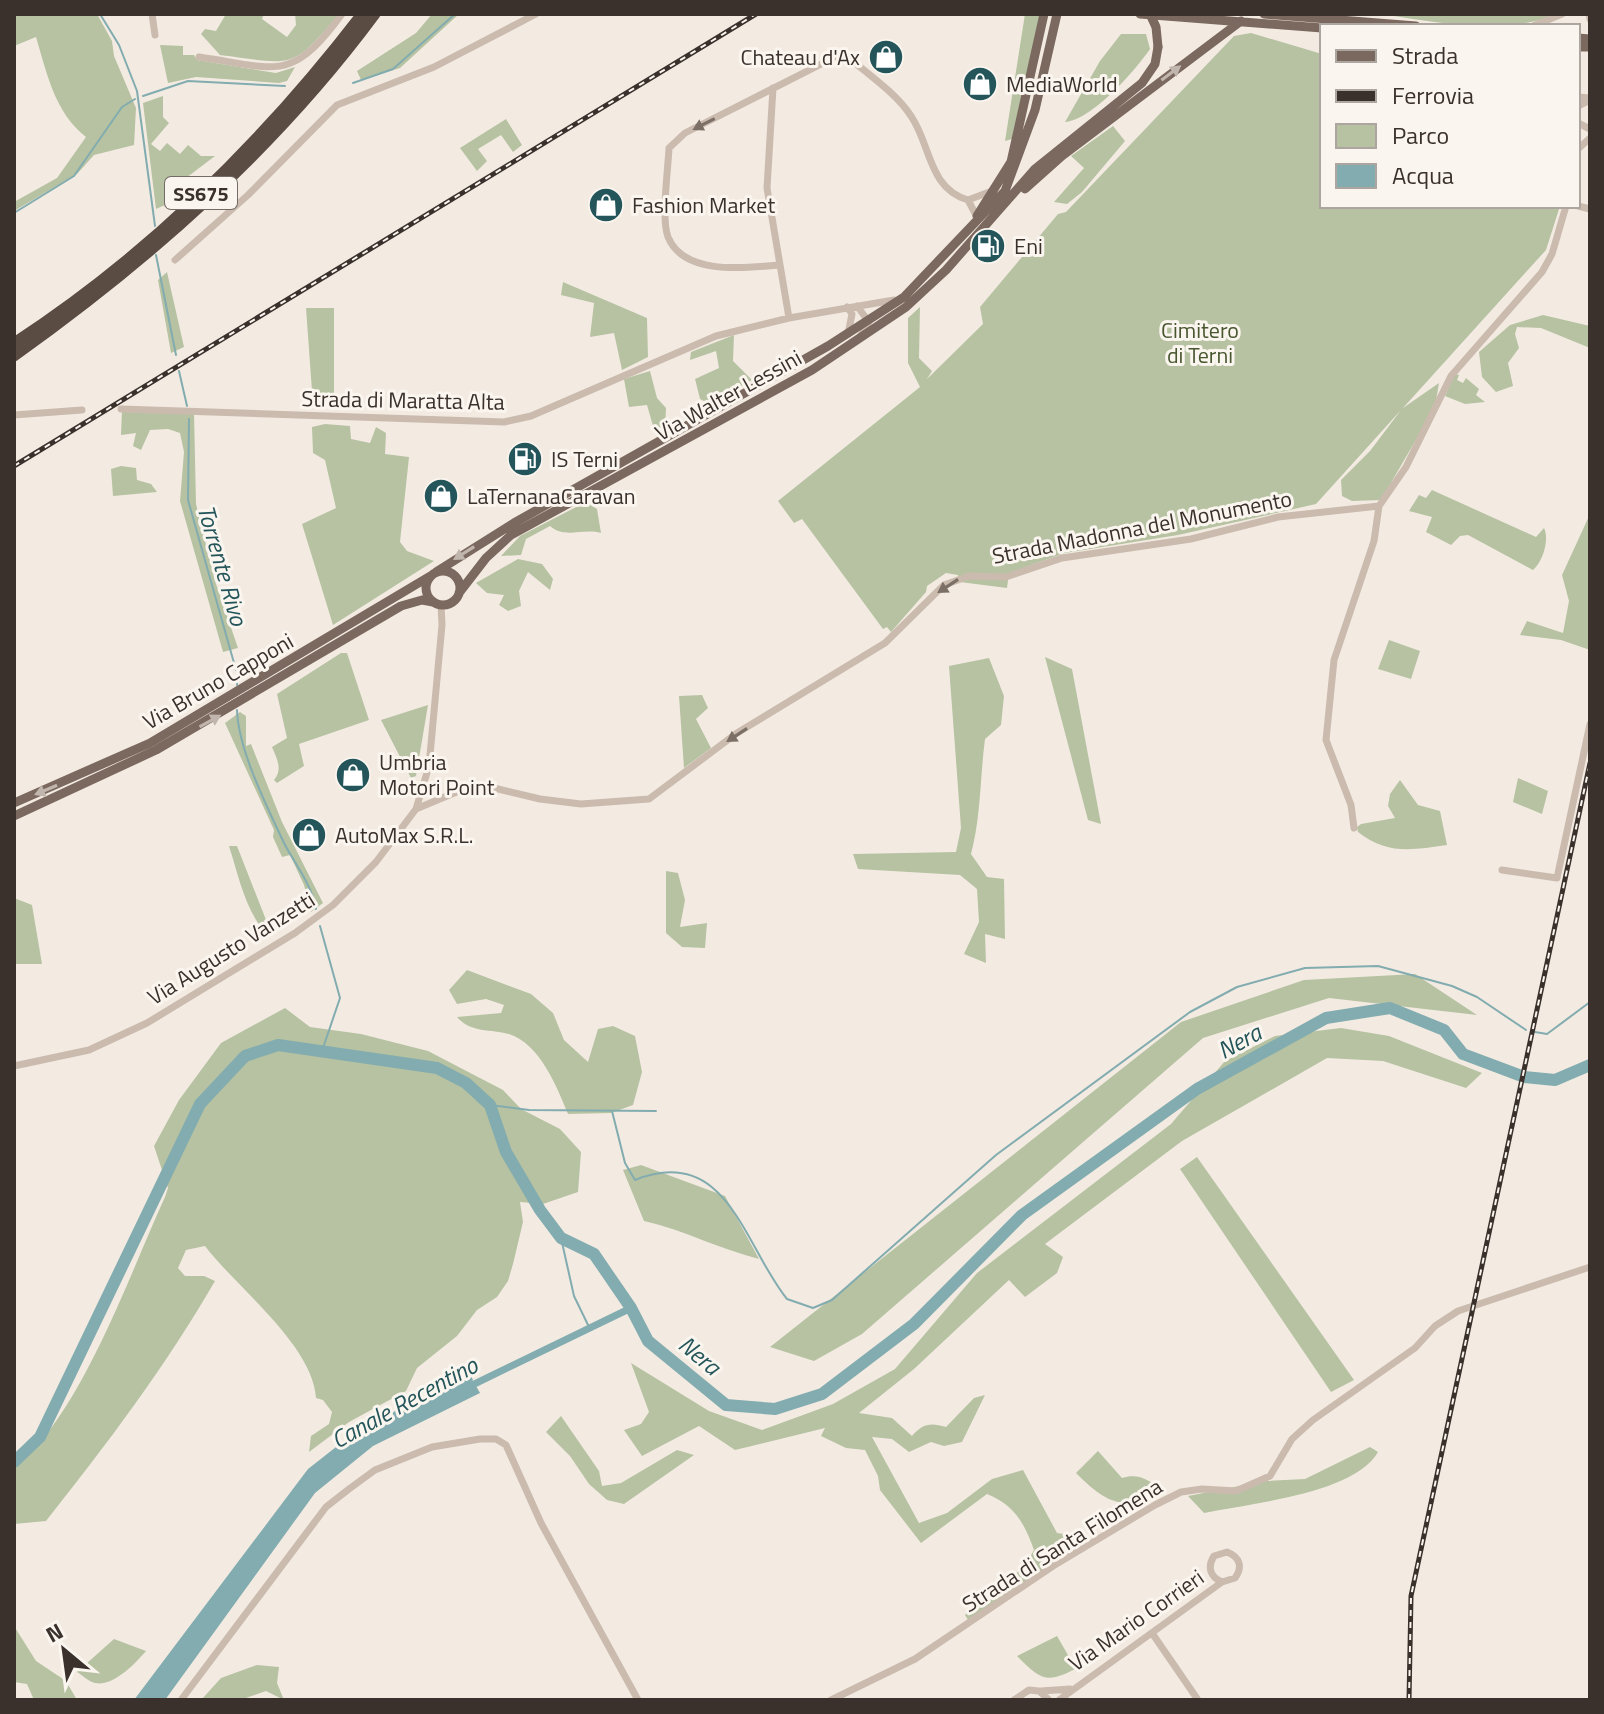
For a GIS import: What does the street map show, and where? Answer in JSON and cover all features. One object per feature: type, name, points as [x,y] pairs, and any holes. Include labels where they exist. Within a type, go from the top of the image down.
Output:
[{"type":"highway","name":"SS675","points":[[14,343],[85,292],[229,167],[290,102],[362,14]]},
{"type":"highway","name":"SS675","points":[[14,356],[143,257],[247,164],[300,107],[375,14]]},
{"type":"main road","name":"Via Walter Lessini","points":[[957,245],[997,189],[1011,162],[1044,14]]},
{"type":"main road","name":"Via Walter Lessini","points":[[434,573],[514,523],[869,322],[904,297],[957,245],[1005,191],[1019,160],[1057,14]]},
{"type":"main road","points":[[1140,14],[1320,28]]},
{"type":"main road","name":"Via Walter Lessini","points":[[459,593],[486,558],[511,535],[852,346],[926,289],[1035,169],[1142,83],[1155,64],[1158,47],[1156,27],[1150,14]]},
{"type":"main road","points":[[1264,14],[1391,24]]},
{"type":"main road","name":"Via Walter Lessini","points":[[1001,209],[1062,156],[1241,21]]},
{"type":"main road","points":[[447,571],[456,577],[459,593],[452,602],[437,603],[426,589],[434,573],[447,571]]},
{"type":"main road","name":"Via Bruno Capponi","points":[[14,803],[150,743],[434,573]]},
{"type":"main road","name":"Via Bruno Capponi","points":[[14,816],[168,744],[401,606],[422,600],[437,603]]},
{"type":"street","points":[[152,14],[155,35]]},
{"type":"street","points":[[199,57],[282,68],[297,62],[322,42],[342,14]]},
{"type":"street","points":[[175,260],[248,195],[337,105],[434,67],[536,14]]},
{"type":"street","points":[[1538,24],[1562,14]]},
{"type":"street","points":[[778,265],[740,268],[702,263],[677,249],[667,229],[669,148],[685,133],[837,56],[848,57],[912,117],[938,177],[955,196],[968,200],[997,189]]},
{"type":"street","points":[[773,88],[767,188],[789,318]]},
{"type":"street","points":[[968,200],[977,217]]},
{"type":"street","points":[[1354,828],[1351,805],[1326,740],[1334,660],[1374,541],[1379,506],[1406,467],[1437,398],[1457,367],[1542,272],[1552,254],[1565,208]]},
{"type":"street","name":"Strada di Maratta Alta","points":[[121,409],[504,422],[531,416],[716,336],[789,318],[857,305],[877,305],[904,297]]},
{"type":"street","points":[[852,346],[869,322],[857,305]]},
{"type":"street","points":[[847,307],[852,314],[848,334]]},
{"type":"street","points":[[14,415],[82,410]]},
{"type":"street","name":"Strada Madonna del Monumento","points":[[416,809],[466,788],[478,787],[581,804],[649,799],[737,733],[885,643],[944,585],[956,579],[1006,577],[1062,558],[1191,539],[1278,517],[1379,506]]},
{"type":"street","name":"Via Augusto Vanzetti","points":[[14,1066],[89,1050],[121,1036],[295,933],[333,905],[358,880],[416,809],[429,766],[442,625],[437,603]]},
{"type":"street","points":[[1502,870],[1557,878],[1590,724]]},
{"type":"street","name":"Strada di Santa Filomena","points":[[831,1700],[915,1659],[1053,1566],[1155,1505],[1181,1492],[1202,1489],[1236,1491],[1270,1476],[1292,1439],[1313,1420],[1415,1348],[1435,1326],[1458,1311],[1590,1267]]},
{"type":"street","points":[[181,1700],[326,1507],[375,1470],[432,1447],[480,1439],[496,1439],[506,1445],[541,1523],[638,1700]]},
{"type":"street","name":"Via Mario Corrieri","points":[[1059,1700],[1070,1689],[1239,1573],[1238,1559],[1227,1552],[1214,1556],[1211,1561],[1212,1574],[1222,1582]]},
{"type":"street","points":[[1152,1633],[1198,1700]]},
{"type":"street","name":"Via Mario Corrieri","points":[[1014,1700],[1029,1690],[1070,1689]]},
{"type":"street","points":[[1039,1691],[1049,1700]]},
{"type":"green space","points":[[14,14],[97,14],[112,41],[114,56],[136,108],[134,145],[94,155],[77,174],[14,211],[14,202],[57,178],[86,137],[59,105],[36,37],[14,46]]},
{"type":"green space","points":[[226,14],[264,14],[262,19],[287,37],[296,25],[295,14],[339,14],[299,55],[288,60],[262,61],[220,55],[201,34],[205,29],[216,31]]},
{"type":"green space","points":[[432,14],[459,14],[400,68],[361,80],[357,71],[416,33]]},
{"type":"green space","points":[[1025,14],[1040,14],[1012,139],[1005,141]]},
{"type":"green space","points":[[1556,14],[1521,24],[1451,24],[1387,15]]},
{"type":"green space","name":"Cimitero di Terni","points":[[1251,33],[1320,53],[1320,208],[1559,208],[1546,250],[1403,408],[1439,383],[1435,407],[1381,500],[1352,501],[1342,496],[1341,480],[1370,451],[1401,410],[1316,504],[1178,535],[1065,553],[1009,573],[1007,588],[960,582],[958,575],[946,573],[927,586],[926,592],[891,632],[887,627],[883,629],[802,519],[794,523],[778,501],[920,387],[908,363],[908,318],[920,307],[919,358],[932,371],[927,379],[983,324],[980,307],[1058,214],[1066,212],[1234,36]]},
{"type":"green space","points":[[1121,34],[1146,34],[1150,49],[1100,104],[1088,113],[1065,122],[1100,61]]},
{"type":"green space","points":[[160,45],[183,46],[183,55],[194,55],[197,60],[276,73],[295,67],[287,81],[279,83],[196,77],[168,83]]},
{"type":"green space","points":[[163,96],[163,117],[169,123],[151,144],[160,151],[167,143],[180,154],[188,145],[201,156],[215,156],[186,178],[165,205],[156,209],[143,103]]},
{"type":"green space","points":[[506,119],[522,145],[513,152],[501,135],[478,149],[487,161],[477,171],[460,148]]},
{"type":"green space","points":[[1113,126],[1125,141],[1082,192],[1067,204],[1054,202],[1084,168],[1071,156]]},
{"type":"green space","points":[[167,272],[184,347],[171,353],[158,280]]},
{"type":"green space","points":[[563,282],[647,318],[648,357],[622,370],[614,333],[590,337],[594,303],[561,295]]},
{"type":"green space","points":[[306,308],[334,308],[334,405],[313,405]]},
{"type":"green space","points":[[1543,315],[1590,326],[1590,348],[1541,328],[1517,327],[1515,334],[1519,348],[1508,363],[1513,386],[1496,392],[1482,377],[1479,352],[1510,325]]},
{"type":"green space","points":[[734,335],[733,361],[752,380],[710,404],[700,399],[695,379],[719,368],[716,351],[690,360],[691,352]]},
{"type":"green space","points":[[650,371],[657,398],[666,408],[665,429],[655,433],[647,405],[629,407],[624,379]]},
{"type":"green space","points":[[1455,374],[1459,375],[1457,380],[1463,383],[1466,378],[1479,389],[1476,395],[1485,402],[1465,404],[1445,396]]},
{"type":"green space","points":[[122,410],[194,412],[196,504],[215,581],[238,648],[223,652],[180,501],[184,452],[180,433],[168,429],[150,430],[141,450],[133,446],[136,433],[121,435]]},
{"type":"green space","points":[[325,424],[350,426],[351,439],[370,443],[376,427],[386,433],[385,454],[409,457],[400,542],[407,551],[434,561],[333,625],[302,524],[336,508],[325,460],[313,453],[312,427]]},
{"type":"green space","points":[[121,466],[136,468],[137,480],[151,484],[157,492],[113,496],[111,469]]},
{"type":"green space","points":[[1432,490],[1536,537],[1544,528],[1546,545],[1536,567],[1533,570],[1468,535],[1460,536],[1451,545],[1426,532],[1432,517],[1409,511],[1419,495],[1426,498]]},
{"type":"green space","points":[[586,502],[597,509],[601,533],[568,533],[550,526],[526,539],[521,555],[501,556],[520,536]]},
{"type":"green space","points":[[1590,514],[1590,650],[1561,640],[1520,635],[1527,621],[1563,633],[1569,601],[1562,575]]},
{"type":"green space","points":[[518,559],[542,564],[553,579],[550,590],[528,572],[519,591],[521,606],[508,611],[499,605],[504,595],[487,593],[476,583]]},
{"type":"green space","points":[[1389,640],[1420,651],[1411,679],[1378,669]]},
{"type":"green space","points":[[341,653],[347,653],[369,720],[299,744],[304,766],[277,783],[274,780],[278,764],[272,747],[287,738],[277,694]]},
{"type":"green space","points":[[1045,657],[1072,669],[1101,824],[1088,820]]},
{"type":"green space","points":[[989,658],[1004,696],[1001,725],[985,739],[979,811],[971,854],[987,877],[1004,879],[1005,939],[985,934],[986,963],[964,954],[979,922],[977,889],[960,875],[858,869],[853,854],[956,852],[961,828],[949,666]]},
{"type":"green space","points":[[702,695],[708,708],[696,719],[711,748],[684,768],[679,696]]},
{"type":"green space","points":[[428,705],[416,776],[411,778],[381,720]]},
{"type":"green space","points":[[240,712],[246,716],[246,746],[251,744],[282,822],[323,903],[311,912],[304,885],[290,855],[282,857],[273,837],[274,830],[225,723]]},
{"type":"green space","points":[[1518,778],[1548,791],[1542,814],[1513,802]]},
{"type":"green space","points":[[1400,780],[1418,805],[1440,811],[1447,845],[1390,848],[1358,832],[1357,827],[1361,824],[1395,818],[1388,806],[1390,794]]},
{"type":"green space","points":[[229,846],[237,846],[268,925],[267,935],[248,904]]},
{"type":"green space","points":[[666,871],[678,873],[685,900],[680,927],[707,923],[705,948],[682,947],[666,933]]},
{"type":"green space","points":[[14,898],[32,905],[42,964],[14,964]]},
{"type":"green space","points":[[467,970],[531,994],[553,1013],[564,1040],[588,1062],[598,1029],[613,1026],[635,1036],[642,1072],[633,1105],[611,1113],[568,1114],[546,1068],[530,1047],[509,1034],[468,1026],[457,1017],[501,1013],[504,1005],[486,999],[457,1004],[449,990]]},
{"type":"green space","points":[[1415,974],[1477,1015],[1329,998],[1203,1038],[862,1334],[814,1361],[770,1347],[1181,1022],[1304,980]]},
{"type":"green space","points":[[285,1008],[310,1027],[361,1034],[428,1051],[503,1090],[521,1109],[560,1129],[581,1152],[578,1192],[543,1204],[520,1202],[523,1222],[513,1264],[508,1281],[497,1297],[477,1310],[457,1336],[417,1368],[406,1391],[349,1422],[309,1452],[311,1436],[329,1424],[332,1412],[323,1400],[316,1398],[312,1378],[302,1358],[288,1337],[205,1246],[186,1250],[178,1268],[185,1276],[204,1276],[215,1281],[196,1313],[135,1404],[46,1521],[14,1524],[14,1469],[61,1414],[82,1380],[165,1197],[168,1188],[154,1146],[179,1100],[221,1043]]},
{"type":"green space","points":[[1341,1028],[1389,1036],[1482,1073],[1466,1088],[1383,1061],[1327,1058],[1182,1141],[1045,1244],[1063,1257],[1057,1273],[1025,1297],[1009,1280],[914,1369],[859,1413],[892,1418],[912,1436],[927,1425],[946,1427],[974,1398],[985,1395],[962,1442],[944,1446],[931,1442],[909,1452],[892,1439],[872,1437],[919,1523],[947,1513],[992,1479],[1023,1470],[1057,1533],[1079,1536],[1081,1543],[970,1623],[965,1615],[1025,1566],[1034,1550],[1017,1516],[996,1498],[987,1494],[921,1543],[880,1490],[878,1476],[865,1450],[846,1448],[821,1436],[825,1428],[735,1450],[699,1426],[642,1456],[624,1430],[641,1424],[649,1412],[631,1363],[709,1411],[762,1430],[833,1404],[895,1369],[977,1273],[1171,1124],[1225,1061],[1275,1036]]},
{"type":"green space","points":[[1197,1157],[1354,1380],[1331,1392],[1180,1169]]},
{"type":"green space","points":[[641,1165],[725,1196],[759,1259],[644,1221],[623,1170]]},
{"type":"green space","points":[[561,1416],[599,1471],[602,1486],[621,1483],[677,1450],[694,1455],[624,1504],[607,1500],[589,1484],[570,1456],[546,1432]]},
{"type":"green space","points":[[1370,1447],[1378,1452],[1366,1466],[1347,1478],[1300,1494],[1204,1513],[1188,1496],[1265,1481],[1305,1479]]},
{"type":"green space","points":[[1098,1451],[1122,1478],[1144,1478],[1163,1491],[1137,1502],[1116,1502],[1106,1498],[1076,1473]]},
{"type":"green space","points":[[14,1626],[36,1661],[66,1681],[77,1700],[34,1700],[27,1684],[14,1682]]},
{"type":"green space","points":[[1057,1636],[1068,1655],[1081,1666],[1060,1676],[1046,1678],[1017,1656]]},
{"type":"green space","points":[[114,1639],[146,1651],[124,1673],[109,1681],[93,1682],[77,1672]]},
{"type":"green space","points":[[257,1665],[279,1667],[277,1683],[284,1700],[266,1691],[240,1700],[202,1699],[221,1678]]},
{"type":"water","points":[[470,1374],[473,1380],[468,1386],[476,1386],[480,1393],[373,1446],[315,1493],[165,1700],[134,1700],[308,1469],[359,1429]]},
{"type":"waterway","name":"Torrente Rivo","points":[[100,14],[119,45],[137,91],[155,226]]},
{"type":"waterway","points":[[353,83],[393,69],[455,14]]},
{"type":"waterway","points":[[143,96],[188,81],[285,86]]},
{"type":"waterway","points":[[14,213],[74,176],[122,107],[135,99]]},
{"type":"waterway","name":"Torrente Rivo","points":[[156,255],[176,355]]},
{"type":"waterway","name":"Torrente Rivo","points":[[179,371],[187,406]]},
{"type":"waterway","name":"Torrente Rivo","points":[[189,419],[188,500],[236,670]]},
{"type":"waterway","name":"Torrente Rivo","points":[[237,710],[242,742],[254,778],[284,843],[307,883],[316,909]]},
{"type":"waterway","name":"Torrente Rivo","points":[[320,926],[340,998],[322,1051]]},
{"type":"waterway","points":[[612,1111],[625,1163],[635,1180],[666,1172],[692,1176],[712,1187],[744,1228],[787,1299],[813,1308],[832,1300],[996,1155],[1190,1012],[1237,987],[1305,968],[1378,966],[1452,986],[1477,997],[1526,1030]]},
{"type":"waterway","points":[[1535,1032],[1547,1034],[1590,1002]]},
{"type":"waterway","name":"Nera","points":[[14,1462],[40,1437],[200,1104],[245,1056],[278,1045],[437,1068],[466,1083],[490,1105],[506,1152],[540,1210],[561,1238],[594,1254],[631,1308],[648,1341],[726,1405],[775,1409],[822,1394],[914,1324],[1022,1215],[1197,1089],[1326,1018],[1390,1008],[1444,1030],[1463,1054],[1524,1077],[1555,1080],[1590,1065]]},
{"type":"waterway","points":[[490,1105],[529,1110],[656,1111]]},
{"type":"waterway","name":"Canale Recentino","points":[[561,1238],[574,1296],[589,1327]]},
{"type":"waterway","name":"Canale Recentino","points":[[460,1391],[631,1308]]},
{"type":"railway","points":[[14,466],[756,14]]},
{"type":"railway","points":[[1409,1700],[1411,1596],[1590,763]]},
{"type":"place","name":"Chateau d'Ax","points":[[886,57]]},
{"type":"place","name":"MediaWorld","points":[[980,84]]},
{"type":"place","name":"Fashion Market","points":[[606,205]]},
{"type":"place","name":"Eni","points":[[988,246]]},
{"type":"place","name":"IS Terni","points":[[525,459]]},
{"type":"place","name":"LaTernanaCaravan","points":[[441,496]]},
{"type":"place","name":"Umbria Motori Point","points":[[353,775]]},
{"type":"place","name":"AutoMax S.R.L.","points":[[309,835]]}]
